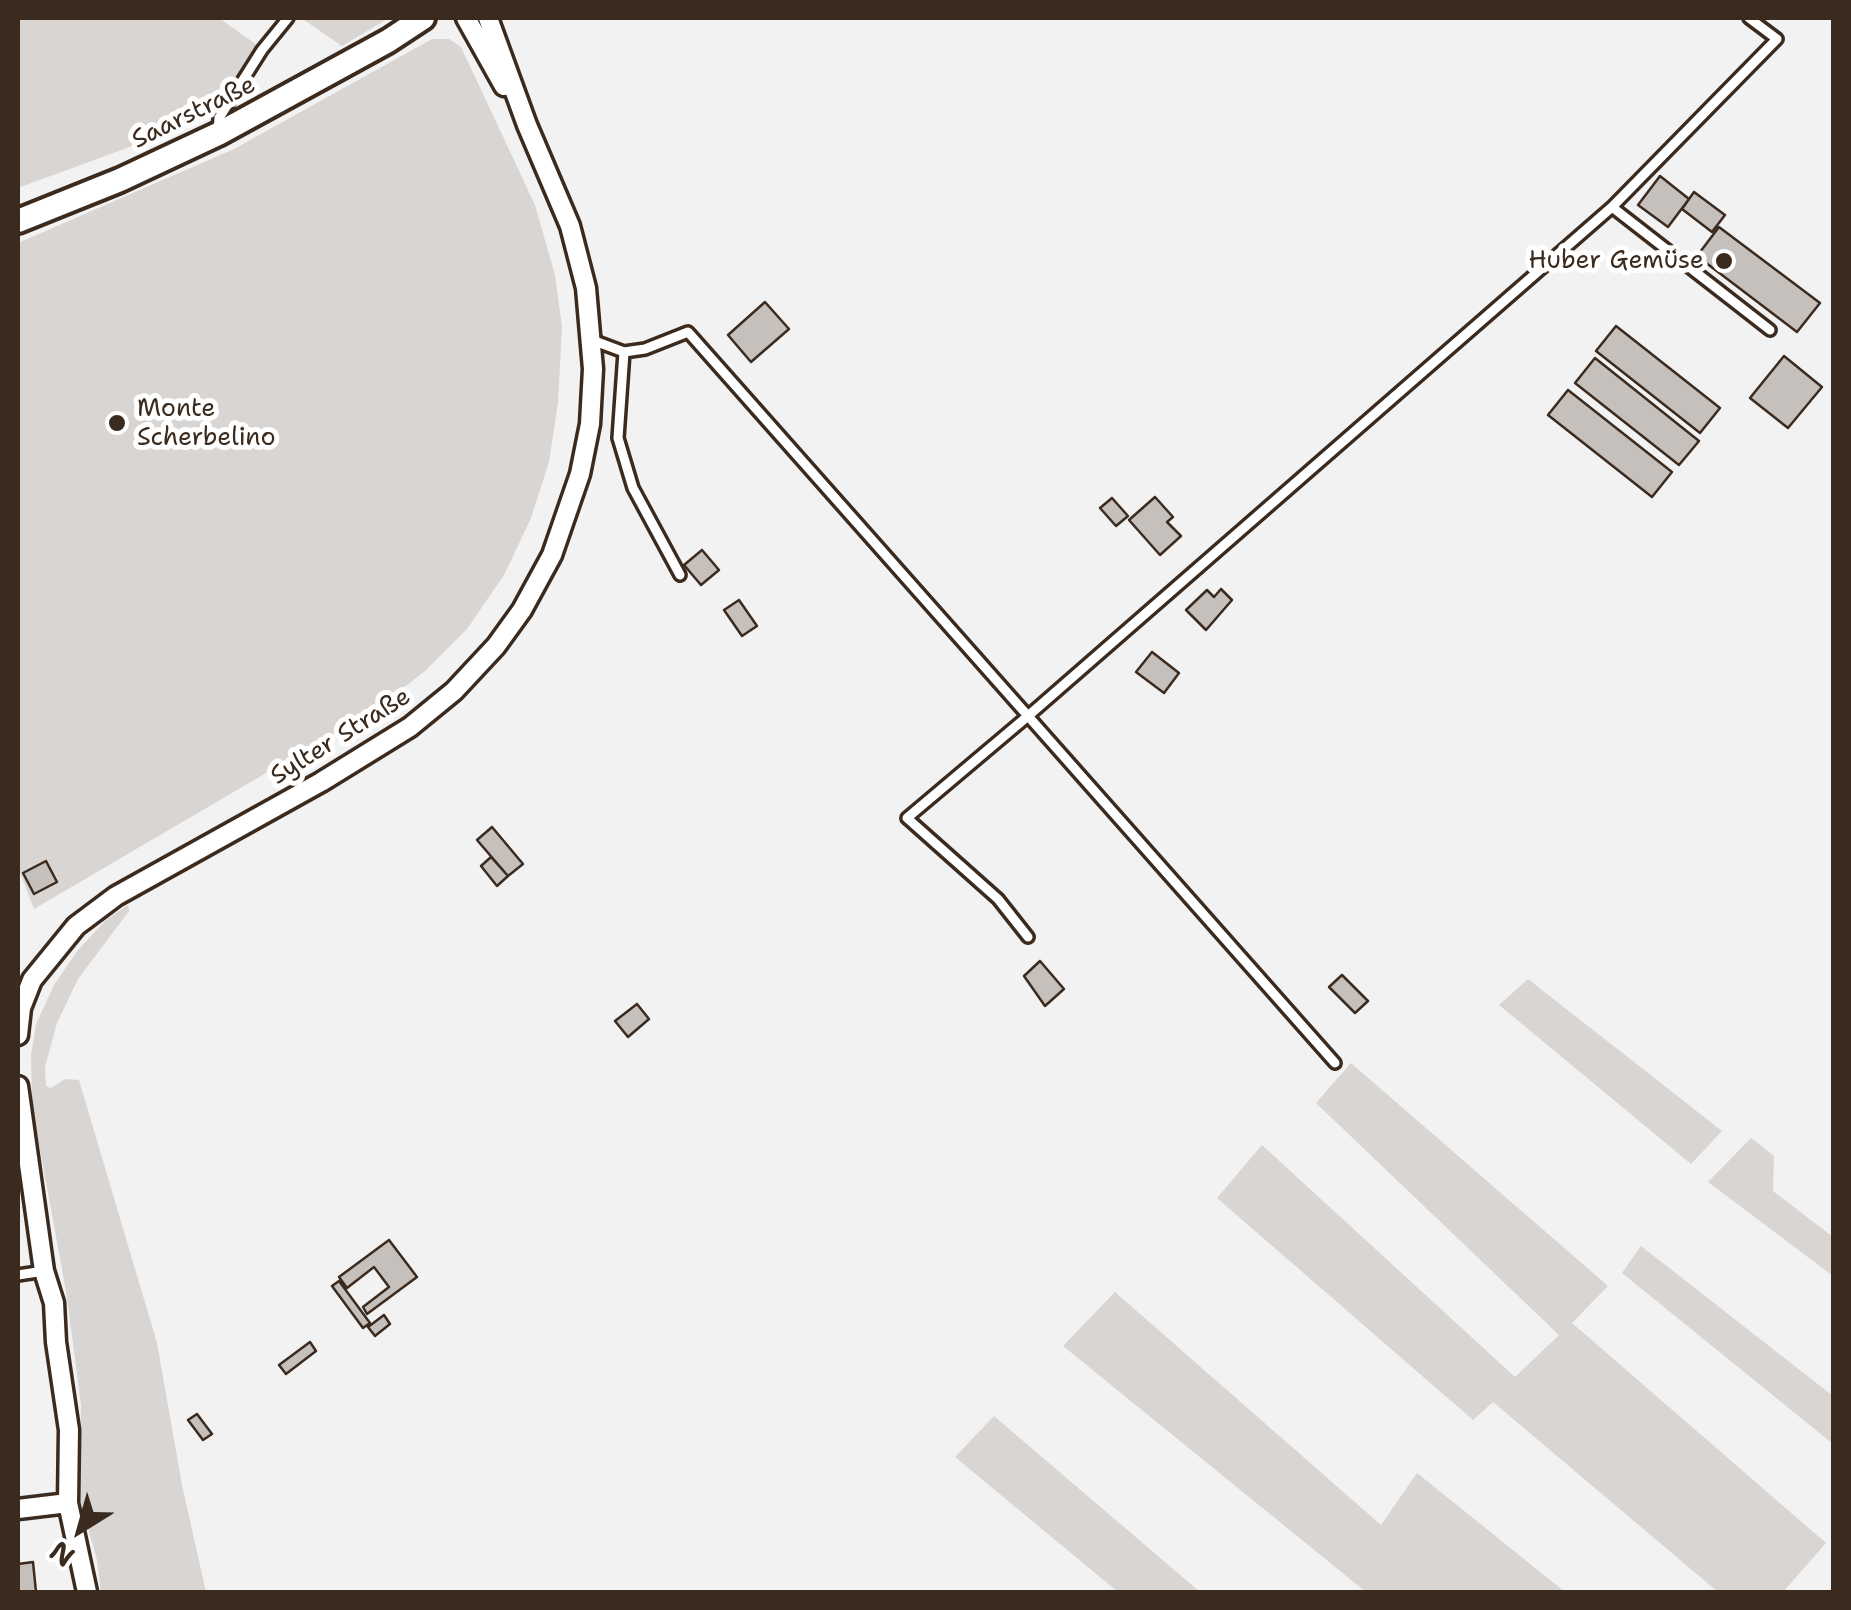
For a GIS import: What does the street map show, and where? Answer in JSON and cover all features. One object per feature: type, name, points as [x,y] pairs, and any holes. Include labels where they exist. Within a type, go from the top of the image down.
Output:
[{"type":"main road","name":"Saarstraße","points":[[388,41],[423,18]]},
{"type":"main road","name":"Saarstraße","points":[[18,221],[120,180],[218,134],[436,18]]},
{"type":"street","name":"Sylter Straße","points":[[466,18],[527,125]]},
{"type":"street","name":"Sylter Straße","points":[[18,1033],[35,1002],[44,966],[76,926],[116,896],[321,782],[410,727],[454,691],[496,646],[545,569],[580,474],[590,424],[592,340],[580,257],[488,18]]},
{"type":"street","points":[[18,1086],[44,1272],[54,1304],[69,1430],[68,1503],[87,1592]]},
{"type":"street","points":[[18,1509],[68,1503]]},
{"type":"lane","points":[[218,134],[218,118],[288,18]]},
{"type":"lane","points":[[1028,937],[998,898],[907,818],[1612,206],[1778,39],[1749,18]]},
{"type":"lane","points":[[1612,206],[1770,330]]},
{"type":"lane","points":[[592,340],[624,352],[645,349],[688,332],[1336,1063]]},
{"type":"lane","points":[[624,352],[618,438],[632,488],[680,575]]},
{"type":"lane","points":[[18,1275],[44,1272]]},
{"type":"shaded area","points":[[18,18],[219,18],[257,45],[230,110],[18,188]]},
{"type":"shaded area","points":[[389,18],[342,46],[304,20]]},
{"type":"shaded area","points":[[432,39],[449,39],[461,47],[535,205],[555,275],[562,327],[558,402],[549,462],[531,518],[504,575],[467,629],[426,670],[382,705],[34,909],[18,867],[18,243],[234,149]]},
{"type":"shaded area","points":[[128,905],[129,911],[78,979],[57,1023],[45,1067],[46,1086],[51,1088],[65,1079],[79,1080],[157,1343],[206,1592],[101,1592],[97,1560],[79,1496],[81,1405],[66,1291],[32,1106],[31,1055],[36,1024],[54,985],[78,950],[107,919]]},
{"type":"shaded area","points":[[1528,979],[1722,1131],[1691,1164],[1499,1005]]},
{"type":"shaded area","points":[[1351,1063],[1608,1286],[1572,1323],[1826,1543],[1783,1592],[1718,1592],[1493,1402],[1473,1420],[1217,1198],[1262,1145],[1515,1377],[1559,1335],[1316,1103]]},
{"type":"shaded area","points":[[1751,1138],[1774,1156],[1773,1191],[1833,1237],[1833,1276],[1708,1182]]},
{"type":"shaded area","points":[[1641,1246],[1833,1396],[1833,1444],[1622,1273]]},
{"type":"shaded area","points":[[1115,1292],[1381,1525],[1417,1473],[1565,1592],[1366,1592],[1063,1346]]},
{"type":"shaded area","points":[[994,1416],[1200,1592],[1118,1592],[955,1457]]},
{"type":"building","points":[[1660,176],[1689,199],[1668,227],[1638,205]]},
{"type":"building","points":[[1694,192],[1725,215],[1712,232],[1682,209]]},
{"type":"building","points":[[1719,227],[1820,303],[1797,332],[1697,256]]},
{"type":"building","points":[[765,302],[789,329],[751,362],[728,335]]},
{"type":"building","points":[[1616,326],[1720,408],[1700,433],[1596,351]]},
{"type":"building","points":[[1784,356],[1822,387],[1788,428],[1750,398]]},
{"type":"building","points":[[1595,358],[1699,441],[1679,465],[1575,383]]},
{"type":"building","points":[[1568,390],[1672,472],[1652,497],[1548,415]]},
{"type":"building","points":[[1155,497],[1173,517],[1167,522],[1181,536],[1160,555],[1129,520]]},
{"type":"building","points":[[1112,498],[1128,516],[1116,526],[1100,508]]},
{"type":"building","points":[[702,550],[719,570],[701,585],[684,565]]},
{"type":"building","points":[[1221,589],[1232,600],[1206,630],[1186,610],[1207,590],[1214,597]]},
{"type":"building","points":[[739,600],[757,626],[742,636],[724,610]]},
{"type":"building","points":[[1152,652],[1179,673],[1164,693],[1136,672]]},
{"type":"building","points":[[492,827],[523,864],[508,876],[477,840]]},
{"type":"building","points":[[491,857],[508,876],[497,886],[481,866]]},
{"type":"building","points":[[46,861],[57,882],[34,894],[23,873]]},
{"type":"building","points":[[1040,961],[1064,989],[1045,1006],[1024,976]]},
{"type":"building","points":[[1342,975],[1368,1001],[1355,1013],[1329,987]]},
{"type":"building","points":[[637,1004],[649,1019],[628,1037],[615,1021]]},
{"type":"building","points":[[389,1240],[417,1277],[367,1314],[363,1307],[389,1287],[374,1267],[347,1288],[339,1277]]},
{"type":"building","points":[[339,1281],[370,1323],[363,1328],[332,1286]]},
{"type":"building","points":[[384,1315],[390,1324],[375,1336],[368,1327]]},
{"type":"building","points":[[310,1342],[316,1351],[286,1374],[279,1365]]},
{"type":"building","points":[[197,1414],[212,1434],[203,1440],[188,1420]]},
{"type":"building","points":[[33,1562],[36,1592],[18,1592],[18,1564]]},
{"type":"place","name":"Huber Gemüse","points":[[1724,261]]},
{"type":"place","name":"Monte Scherbelino","points":[[117,423]]}]
